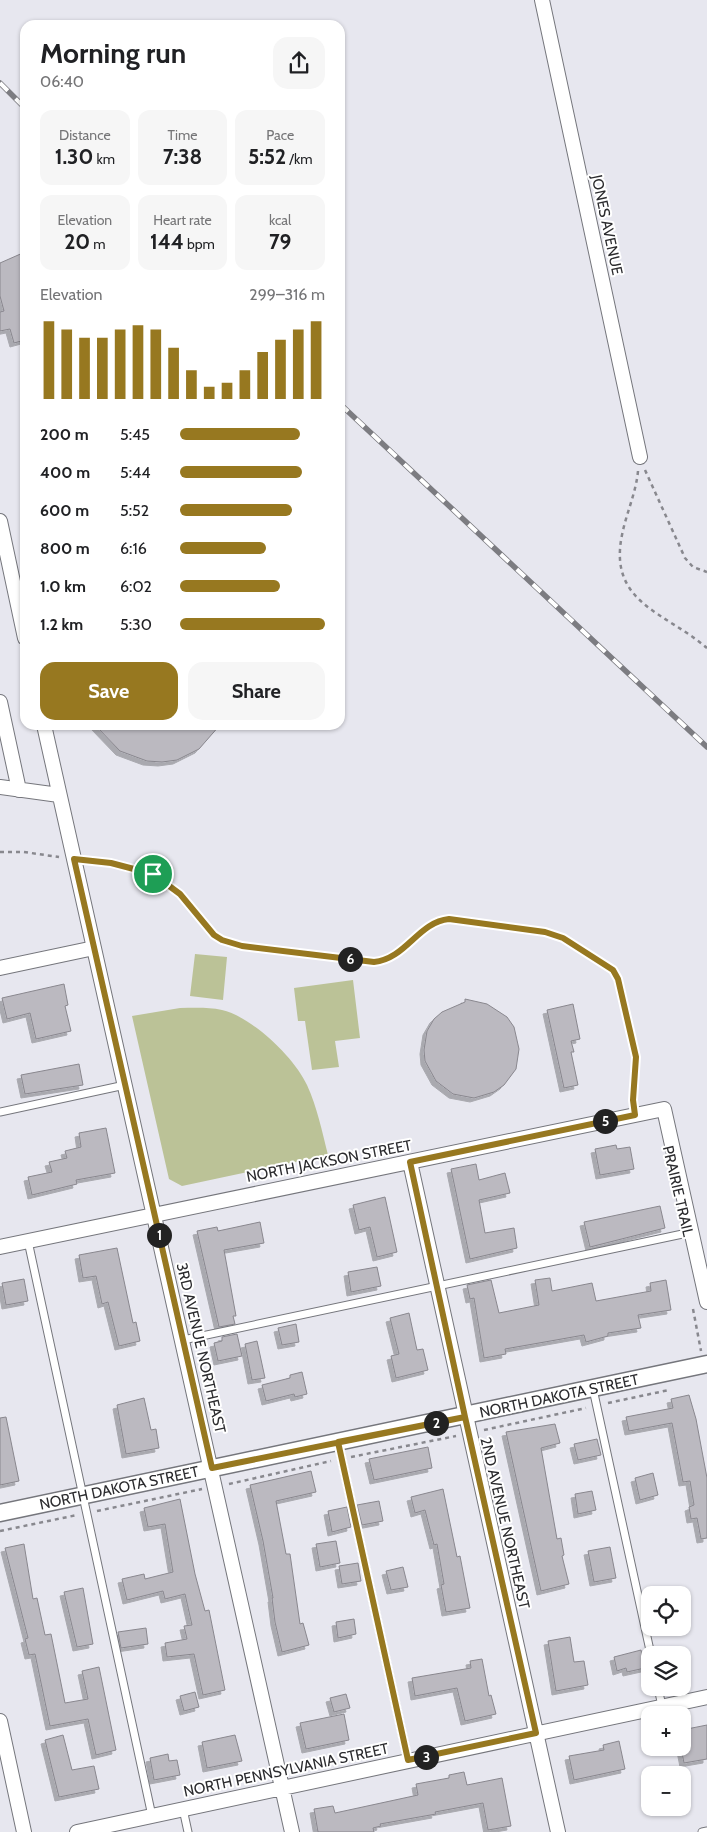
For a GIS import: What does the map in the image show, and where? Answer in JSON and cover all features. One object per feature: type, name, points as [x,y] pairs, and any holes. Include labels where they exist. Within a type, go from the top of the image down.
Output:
[{"type":"street","name":"JONES AVENUE","points":[[542,0],[640,457]]},
{"type":"street","points":[[0,521],[6,577],[20,622]]},
{"type":"street","points":[[0,702],[19,790]]},
{"type":"street","name":"3RD AVENUE NORTHEAST","points":[[45,730],[212,1468],[292,1832]]},
{"type":"street","points":[[0,787],[59,795]]},
{"type":"street","points":[[0,968],[94,948]]},
{"type":"street","name":"NORTH JACKSON STREET","points":[[0,1247],[154,1213],[664,1109],[692,1232]]},
{"type":"street","name":"2ND AVENUE NORTHEAST","points":[[410,1162],[558,1832]]},
{"type":"street","points":[[692,1232],[707,1302]]},
{"type":"street","name":"NORTH DAKOTA STREET","points":[[0,1513],[465,1417],[705,1364]]},
{"type":"street","name":"NORTH PENNSYLVANIA STREET","points":[[662,1706],[707,1697]]},
{"type":"street","name":"NORTH PENNSYLVANIA STREET","points":[[77,1832],[641,1710]]},
{"type":"street","points":[[0,1721],[24,1832]]},
{"type":"lane","points":[[0,1112],[125,1085]]},
{"type":"lane","points":[[183,1340],[437,1288],[692,1232]]},
{"type":"lane","points":[[28,1241],[152,1816]]},
{"type":"lane","points":[[592,1389],[649,1646]]},
{"type":"lane","points":[[338,1442],[408,1760]]},
{"type":"lane","points":[[660,1696],[662,1706]]},
{"type":"lane","points":[[183,1809],[188,1832]]},
{"type":"lane","points":[[702,1832],[707,1831]]},
{"type":"path","points":[[640,457],[685,558],[693,567],[707,572]]},
{"type":"path","points":[[640,457],[638,476],[619,554],[624,582],[632,594],[647,606],[707,648]]},
{"type":"path","points":[[0,852],[24,852],[111,863],[153,874],[180,894],[214,935],[242,946],[374,962],[384,961],[396,954],[427,926],[438,920],[449,919],[545,932],[563,938],[613,970],[618,979],[636,1057],[633,1100],[635,1115]]},
{"type":"path","points":[[691,1300],[705,1364]]},
{"type":"green space","points":[[195,954],[227,957],[223,1000],[190,996]]},
{"type":"green space","points":[[353,980],[360,1038],[335,1041],[339,1067],[312,1070],[305,1021],[298,1021],[294,988]]},
{"type":"green space","points":[[180,1008],[212,1008],[234,1014],[259,1029],[271,1040],[292,1062],[311,1093],[328,1155],[182,1186],[169,1179],[132,1016]]},
{"type":"building","points":[[20,254],[20,341],[14,343],[10,329],[0,331],[0,312],[4,311],[0,296],[0,263]]},
{"type":"building","points":[[100,730],[216,730],[199,749],[177,760],[147,761],[120,751]]},
{"type":"building","points":[[64,984],[68,1005],[65,1006],[71,1031],[36,1039],[30,1013],[7,1019],[2,998]]},
{"type":"building","points":[[465,999],[487,1004],[507,1017],[514,1027],[519,1049],[516,1069],[504,1085],[494,1092],[474,1098],[453,1094],[436,1081],[425,1061],[424,1050],[427,1031],[434,1019],[442,1012],[465,1002]]},
{"type":"building","points":[[573,1004],[580,1039],[571,1041],[574,1052],[571,1052],[578,1085],[564,1088],[547,1010]]},
{"type":"building","points":[[79,1064],[83,1085],[25,1094],[21,1075]]},
{"type":"building","points":[[106,1128],[115,1173],[76,1180],[77,1184],[32,1195],[28,1177],[52,1172],[49,1162],[67,1158],[65,1151],[81,1147],[79,1133]]},
{"type":"building","points":[[616,1145],[617,1149],[630,1147],[634,1169],[600,1175],[595,1149]]},
{"type":"building","points":[[476,1164],[479,1180],[505,1173],[510,1193],[479,1200],[485,1233],[514,1228],[517,1248],[470,1259],[451,1169]]},
{"type":"building","points":[[385,1197],[397,1252],[377,1257],[370,1227],[359,1230],[353,1205]]},
{"type":"building","points":[[660,1206],[665,1228],[590,1247],[584,1222]]},
{"type":"building","points":[[260,1222],[264,1243],[224,1250],[236,1316],[233,1316],[235,1324],[219,1327],[197,1231],[217,1227],[218,1231]]},
{"type":"building","points":[[117,1248],[133,1323],[136,1322],[140,1341],[119,1346],[108,1302],[102,1304],[96,1276],[83,1278],[79,1255]]},
{"type":"building","points":[[377,1267],[381,1286],[351,1292],[348,1272]]},
{"type":"building","points":[[550,1278],[552,1291],[592,1283],[596,1301],[651,1291],[650,1283],[666,1280],[671,1310],[638,1315],[641,1328],[608,1333],[608,1336],[586,1342],[584,1335],[505,1349],[506,1354],[484,1358],[474,1298],[470,1299],[467,1285],[491,1280],[499,1313],[539,1305],[535,1280]]},
{"type":"building","points":[[24,1279],[28,1301],[6,1305],[2,1283]]},
{"type":"building","points":[[409,1313],[417,1350],[423,1349],[428,1370],[396,1378],[391,1356],[399,1354],[390,1318]]},
{"type":"building","points":[[296,1324],[299,1342],[282,1345],[278,1328]]},
{"type":"building","points":[[237,1334],[242,1356],[218,1361],[214,1343],[222,1341],[222,1337]]},
{"type":"building","points":[[257,1341],[265,1378],[252,1380],[245,1344]]},
{"type":"building","points":[[302,1372],[307,1394],[295,1397],[294,1394],[266,1401],[262,1385],[290,1378],[290,1375]]},
{"type":"building","points":[[689,1395],[696,1419],[707,1478],[707,1538],[701,1539],[697,1518],[691,1519],[689,1507],[694,1505],[690,1481],[683,1482],[672,1423],[629,1431],[626,1417],[673,1408],[671,1399]]},
{"type":"building","points":[[144,1398],[151,1430],[156,1429],[159,1448],[126,1454],[117,1405]]},
{"type":"building","points":[[6,1417],[19,1481],[0,1485],[0,1418]]},
{"type":"building","points":[[555,1424],[560,1443],[541,1448],[557,1539],[561,1538],[564,1555],[562,1556],[569,1584],[541,1591],[506,1432]]},
{"type":"building","points":[[597,1439],[601,1455],[578,1460],[574,1444]]},
{"type":"building","points":[[428,1447],[432,1468],[374,1480],[369,1459]]},
{"type":"building","points":[[311,1471],[316,1492],[276,1501],[286,1554],[290,1554],[300,1624],[303,1623],[309,1645],[282,1652],[275,1622],[273,1598],[263,1541],[250,1485]]},
{"type":"building","points":[[653,1473],[658,1495],[640,1500],[635,1478]]},
{"type":"building","points":[[443,1489],[457,1557],[460,1556],[470,1608],[446,1612],[441,1585],[444,1584],[437,1544],[434,1545],[425,1510],[415,1513],[411,1497]]},
{"type":"building","points":[[592,1491],[596,1510],[578,1514],[575,1494]]},
{"type":"building","points":[[180,1499],[195,1574],[205,1611],[209,1610],[225,1690],[203,1695],[194,1654],[167,1657],[165,1643],[187,1639],[184,1626],[192,1625],[185,1594],[165,1599],[163,1591],[127,1600],[122,1579],[144,1574],[145,1579],[173,1572],[165,1524],[148,1527],[144,1508]]},
{"type":"building","points":[[379,1501],[383,1521],[362,1525],[357,1505]]},
{"type":"building","points":[[347,1507],[351,1527],[332,1532],[328,1511]]},
{"type":"building","points":[[336,1541],[340,1563],[320,1567],[316,1544]]},
{"type":"building","points":[[24,1544],[33,1599],[37,1598],[45,1635],[51,1634],[65,1703],[88,1699],[82,1671],[99,1667],[116,1750],[96,1755],[88,1719],[50,1726],[35,1654],[29,1655],[25,1639],[28,1638],[5,1548]]},
{"type":"building","points":[[610,1547],[616,1578],[594,1582],[588,1551]]},
{"type":"building","points":[[358,1563],[361,1581],[342,1584],[339,1566]]},
{"type":"building","points":[[403,1567],[408,1587],[391,1590],[386,1571]]},
{"type":"building","points":[[83,1588],[93,1644],[77,1647],[64,1592]]},
{"type":"building","points":[[354,1619],[356,1634],[338,1638],[336,1622]]},
{"type":"building","points":[[146,1628],[148,1644],[121,1648],[118,1632]]},
{"type":"building","points":[[570,1637],[574,1662],[584,1661],[588,1685],[556,1691],[548,1641]]},
{"type":"building","points":[[641,1650],[641,1669],[627,1672],[626,1668],[617,1671],[614,1657]]},
{"type":"building","points":[[482,1659],[489,1696],[491,1695],[496,1714],[465,1721],[457,1688],[415,1696],[412,1678],[471,1668],[470,1661]]},
{"type":"building","points":[[195,1692],[199,1707],[184,1711],[180,1696]]},
{"type":"building","points":[[346,1694],[350,1708],[334,1712],[330,1698]]},
{"type":"building","points":[[344,1714],[349,1740],[306,1749],[300,1723]]},
{"type":"building","points":[[707,1725],[707,1759],[684,1763],[683,1756],[691,1756],[691,1728]]},
{"type":"building","points":[[63,1735],[72,1770],[94,1766],[99,1789],[59,1797],[45,1740]]},
{"type":"building","points":[[235,1735],[242,1761],[207,1768],[202,1742]]},
{"type":"building","points":[[619,1741],[625,1769],[574,1780],[569,1756],[604,1750],[603,1745]]},
{"type":"building","points":[[168,1754],[169,1761],[177,1760],[180,1775],[154,1780],[150,1758]]},
{"type":"building","points":[[464,1772],[467,1785],[502,1778],[511,1826],[488,1830],[483,1803],[380,1824],[381,1826],[373,1828],[374,1832],[318,1832],[314,1809],[333,1806],[335,1813],[418,1795],[416,1784],[449,1778],[449,1775]]},
{"type":"railway","points":[[0,83],[20,103]]},
{"type":"railway","points":[[345,409],[707,747]]},
{"type":"route","points":[[153,874],[111,863],[74,859],[212,1468],[275,1455],[465,1417],[536,1733],[408,1760],[338,1442],[465,1417],[410,1162],[635,1115],[633,1100],[636,1057],[618,979],[613,970],[563,938],[545,932],[449,919],[438,920],[427,926],[396,954],[384,961],[374,962],[242,946],[222,940],[214,935],[180,894],[153,874]]}]
